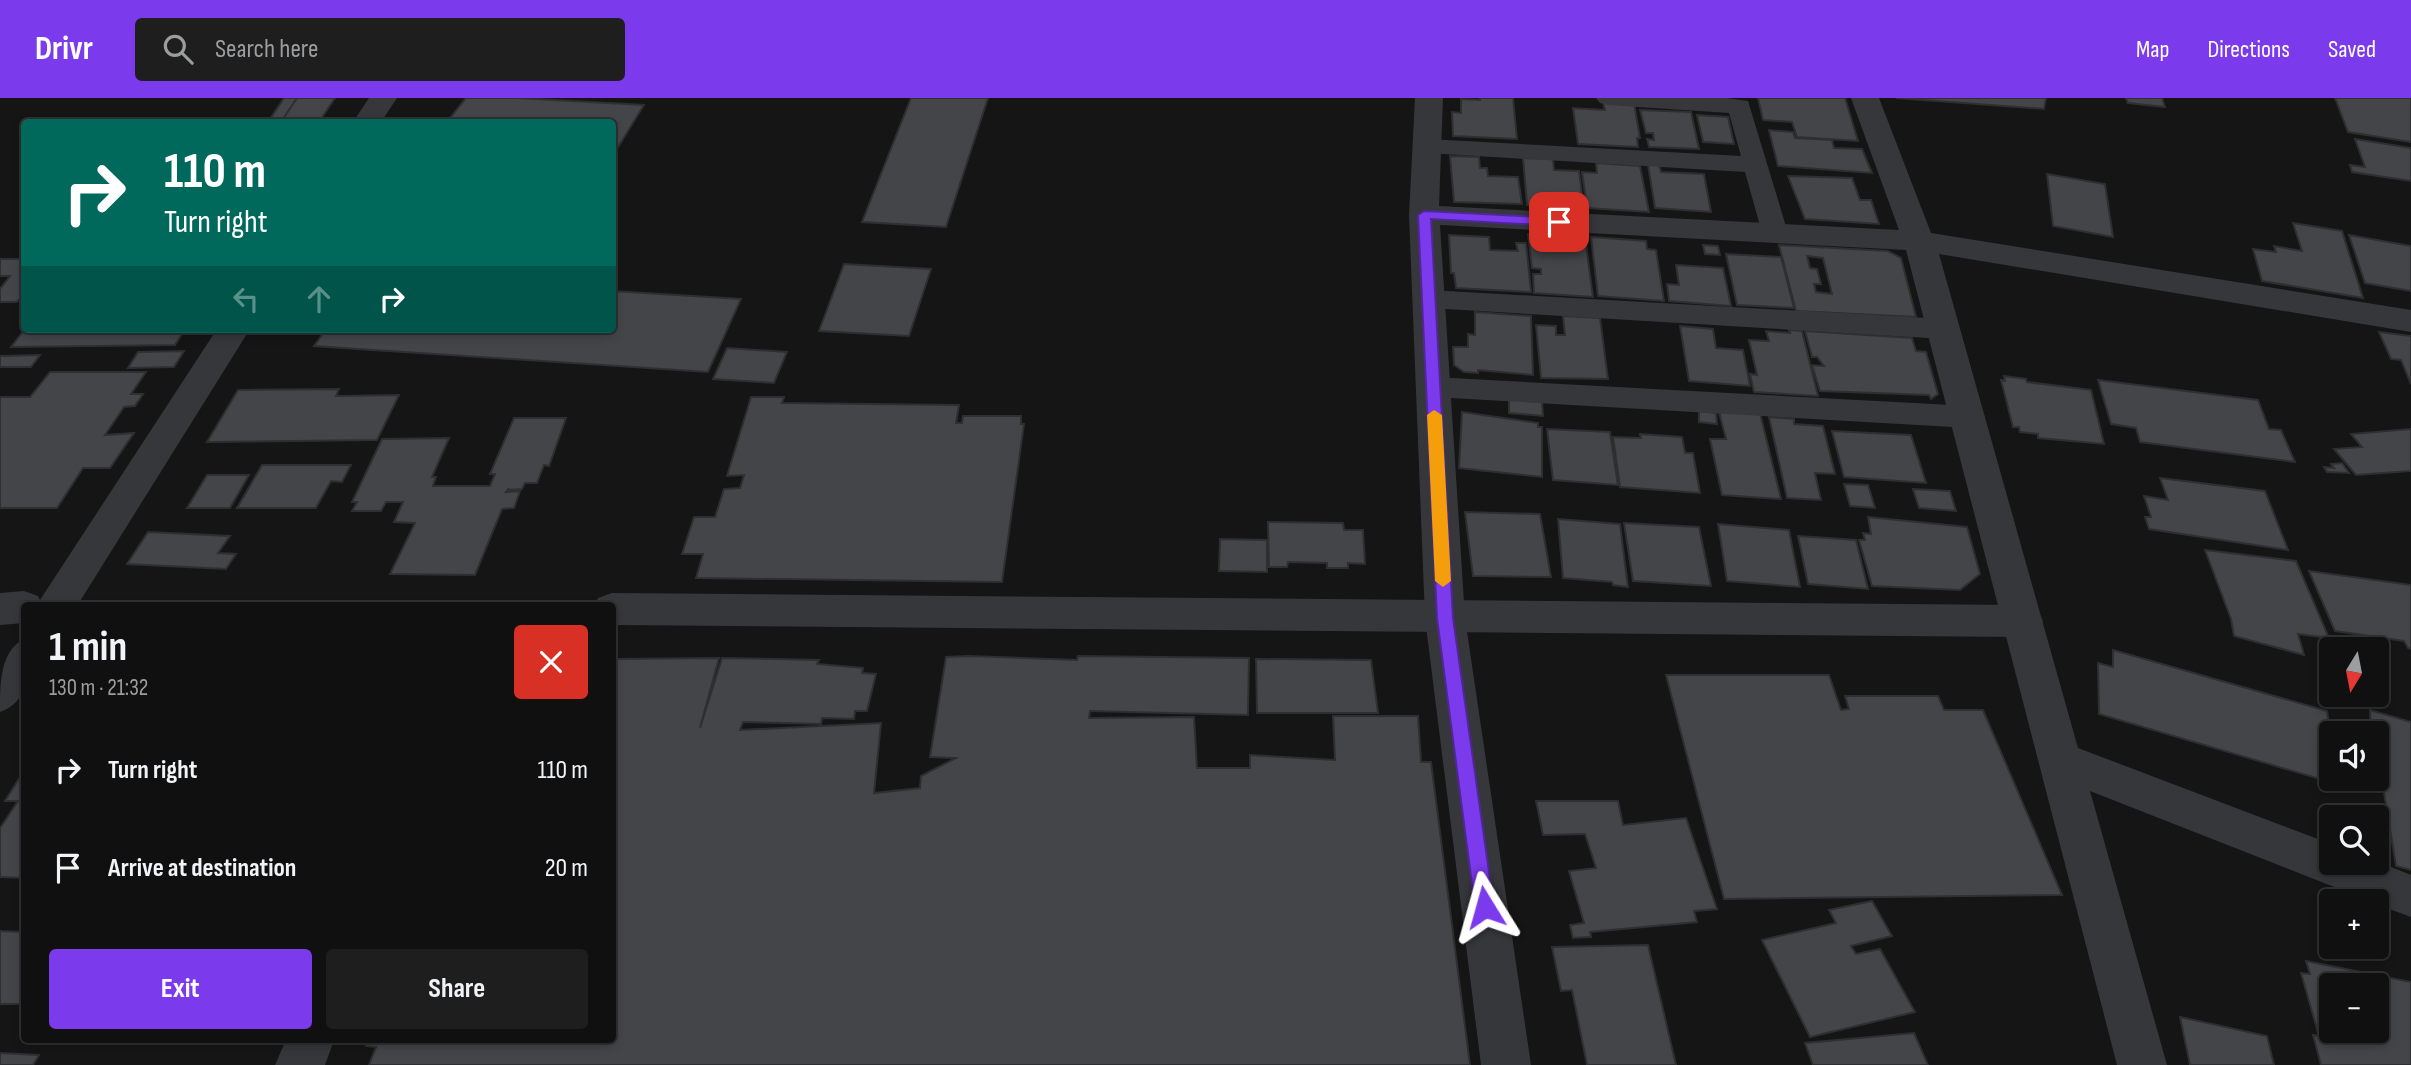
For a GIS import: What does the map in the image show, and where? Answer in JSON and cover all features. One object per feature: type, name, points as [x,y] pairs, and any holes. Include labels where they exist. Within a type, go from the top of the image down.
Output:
[{"type":"street","points":[[369,119],[383,98]]},
{"type":"street","points":[[1429,98],[1424,215],[1445,618],[1506,1065]]},
{"type":"street","points":[[1866,98],[1919,241],[1970,417],[2142,1065]]},
{"type":"street","points":[[1424,215],[1919,241],[2411,321]]},
{"type":"street","points":[[58,602],[231,333]]},
{"type":"street","points":[[0,609],[21,607]]},
{"type":"street","points":[[616,609],[2023,621]]},
{"type":"street","points":[[0,695],[21,661]]},
{"type":"street","points":[[2062,761],[2411,896]]},
{"type":"street","points":[[300,1065],[309,1043]]},
{"type":"lane","points":[[1608,98],[1740,106],[1775,233]]},
{"type":"lane","points":[[1427,146],[1756,165]]},
{"type":"lane","points":[[1429,299],[1945,330]]},
{"type":"lane","points":[[1433,387],[1970,417]]},
{"type":"building","points":[[284,98],[297,98],[283,119],[270,119]]},
{"type":"building","points":[[297,98],[335,98],[321,119],[283,119]]},
{"type":"building","points":[[466,98],[644,105],[616,150],[616,119],[449,119]]},
{"type":"building","points":[[911,98],[988,98],[946,227],[862,222]]},
{"type":"building","points":[[1513,98],[1517,139],[1453,136],[1452,112],[1461,113],[1461,99]]},
{"type":"building","points":[[1758,98],[1845,98],[1858,141],[1797,137],[1792,122],[1763,120]]},
{"type":"building","points":[[1896,98],[2046,98],[2044,109]]},
{"type":"building","points":[[2126,98],[2162,98],[2165,107],[2128,103]]},
{"type":"building","points":[[2335,98],[2411,98],[2411,142],[2348,132]]},
{"type":"building","points":[[1603,102],[1634,103],[1640,138],[1637,138],[1638,147],[1578,144],[1573,108],[1605,110]]},
{"type":"building","points":[[1640,110],[1691,112],[1699,149],[1649,147],[1647,139],[1654,140],[1653,133],[1646,133]]},
{"type":"building","points":[[1697,115],[1728,117],[1734,144],[1703,142]]},
{"type":"building","points":[[1769,130],[1793,132],[1795,138],[1832,140],[1834,148],[1862,149],[1872,173],[1778,166]]},
{"type":"building","points":[[2355,139],[2411,148],[2411,181],[2352,172],[2350,165],[2365,167]]},
{"type":"building","points":[[1450,156],[1479,157],[1480,168],[1487,168],[1488,176],[1518,177],[1522,204],[1454,202]]},
{"type":"building","points":[[1523,158],[1553,159],[1554,170],[1579,171],[1584,209],[1527,205]]},
{"type":"building","points":[[1596,163],[1640,166],[1649,212],[1587,208],[1582,172],[1597,173]]},
{"type":"building","points":[[1648,165],[1659,165],[1661,172],[1704,174],[1711,212],[1655,208]]},
{"type":"building","points":[[2047,174],[2105,184],[2113,237],[2053,226]]},
{"type":"building","points":[[1788,176],[1852,178],[1860,200],[1871,200],[1879,224],[1805,219]]},
{"type":"building","points":[[2293,223],[2342,231],[2363,298],[2262,281],[2253,249],[2276,252],[2274,246],[2302,251]]},
{"type":"building","points":[[1528,234],[1585,238],[1593,297],[1534,293],[1533,274],[1541,274],[1541,269],[1532,268]]},
{"type":"building","points":[[1449,235],[1489,237],[1490,250],[1518,251],[1516,243],[1526,243],[1531,292],[1456,288],[1454,273],[1451,273]]},
{"type":"building","points":[[2349,235],[2411,246],[2411,291],[2365,283]]},
{"type":"building","points":[[1591,237],[1646,241],[1647,249],[1656,250],[1664,301],[1598,296]]},
{"type":"building","points":[[1703,245],[1718,246],[1720,255],[1705,254]]},
{"type":"building","points":[[1779,245],[1888,251],[1901,258],[1916,317],[1796,311]],"holes":[[[1807,256],[1823,258],[1832,294],[1816,292],[1814,284],[1821,284],[1817,269],[1810,268]]]},
{"type":"building","points":[[1726,254],[1781,257],[1794,308],[1737,305]]},
{"type":"building","points":[[0,259],[21,259],[21,296],[17,302],[0,302],[0,289],[10,276],[0,276]]},
{"type":"building","points":[[844,264],[931,269],[909,336],[819,331]]},
{"type":"building","points":[[1676,265],[1723,268],[1731,306],[1669,301],[1667,284],[1679,285]]},
{"type":"building","points":[[616,291],[741,299],[708,372],[314,346],[323,333],[616,333]]},
{"type":"building","points":[[1475,312],[1531,316],[1533,375],[1478,370],[1478,373],[1464,372],[1454,365],[1453,347],[1468,347],[1468,334],[1475,335]]},
{"type":"building","points":[[1563,316],[1600,318],[1608,379],[1541,378],[1536,325],[1556,326],[1556,335],[1565,335]]},
{"type":"building","points":[[1680,326],[1713,329],[1716,348],[1743,350],[1750,386],[1689,381]]},
{"type":"building","points":[[1789,330],[1802,331],[1818,396],[1754,392],[1750,374],[1757,375],[1749,340],[1769,341],[1766,331],[1790,333]]},
{"type":"building","points":[[1805,331],[1912,338],[1916,351],[1926,352],[1938,394],[1931,399],[1929,395],[1820,391],[1812,365],[1824,366],[1817,357],[1812,357]]},
{"type":"building","points":[[2379,332],[2411,336],[2411,384],[2401,360],[2391,359]]},
{"type":"building","points":[[22,333],[182,333],[175,345],[11,347]]},
{"type":"building","points":[[727,348],[787,352],[774,383],[713,379]]},
{"type":"building","points":[[184,351],[174,367],[128,368],[138,352]]},
{"type":"building","points":[[40,355],[31,367],[0,367],[0,356]]},
{"type":"building","points":[[50,372],[146,372],[131,394],[143,394],[135,406],[124,407],[105,435],[134,433],[110,468],[83,468],[57,508],[0,508],[0,397],[30,397]]},
{"type":"building","points":[[2004,376],[2026,379],[2027,382],[2091,390],[2104,444],[2038,438],[2038,434],[2020,432],[2019,427],[2013,427],[2001,380],[2005,381]]},
{"type":"building","points":[[2098,380],[2258,400],[2269,429],[2281,430],[2295,462],[2140,442],[2136,428],[2111,424]]},
{"type":"building","points":[[339,389],[336,396],[399,395],[377,440],[207,442],[238,390]]},
{"type":"building","points":[[751,397],[784,397],[782,403],[959,405],[956,423],[962,423],[963,416],[1021,416],[1021,424],[1024,424],[1002,582],[696,578],[703,554],[682,554],[694,517],[715,517],[724,489],[740,488],[744,475],[727,476]]},
{"type":"building","points":[[1509,399],[1542,402],[1543,416],[1509,413]]},
{"type":"building","points":[[1699,411],[1716,413],[1717,424],[1699,422]]},
{"type":"building","points":[[1462,412],[1538,423],[1538,427],[1542,427],[1542,477],[1459,468]]},
{"type":"building","points":[[1719,412],[1760,413],[1781,499],[1722,495],[1710,439],[1726,439]]},
{"type":"building","points":[[1769,417],[1794,419],[1794,424],[1823,426],[1835,474],[1815,473],[1821,500],[1787,498]]},
{"type":"building","points":[[514,418],[566,418],[549,466],[544,465],[537,483],[525,483],[522,489],[508,490],[509,488],[506,492],[520,491],[514,508],[502,509],[475,575],[390,574],[415,523],[394,522],[403,502],[386,502],[381,511],[352,511],[357,502],[352,502],[382,439],[449,438],[432,477],[436,477],[433,486],[490,486],[495,474],[490,474]]},
{"type":"building","points":[[1547,429],[1610,432],[1618,485],[1553,480]]},
{"type":"building","points":[[2411,429],[2411,471],[2356,475],[2334,449],[2362,447],[2351,434]]},
{"type":"building","points":[[1832,431],[1911,435],[1926,483],[1844,477]]},
{"type":"building","points":[[1640,434],[1682,437],[1685,453],[1693,453],[1700,493],[1620,487],[1613,437],[1641,438]]},
{"type":"building","points":[[2342,463],[2349,473],[2327,472],[2324,467],[2334,468],[2331,464]]},
{"type":"building","points":[[262,465],[351,465],[342,482],[331,481],[316,508],[237,508]]},
{"type":"building","points":[[207,475],[249,475],[230,508],[187,508]]},
{"type":"building","points":[[2160,478],[2265,491],[2288,550],[2149,529],[2145,517],[2151,517],[2144,496],[2168,500]]},
{"type":"building","points":[[1844,484],[1868,485],[1875,508],[1850,506]]},
{"type":"building","points":[[1913,489],[1950,491],[1956,511],[1919,508]]},
{"type":"building","points":[[1465,512],[1540,514],[1551,577],[1473,576]]},
{"type":"building","points":[[1868,517],[1967,527],[1980,574],[1960,590],[1872,586],[1859,540],[1865,540],[1863,533],[1871,534]]},
{"type":"building","points":[[1558,519],[1620,524],[1628,587],[1613,585],[1612,582],[1563,578]]},
{"type":"building","points":[[1268,522],[1343,523],[1344,530],[1363,530],[1365,564],[1348,563],[1348,568],[1327,568],[1327,563],[1288,562],[1287,567],[1269,567]]},
{"type":"building","points":[[1624,523],[1699,527],[1711,586],[1633,581]]},
{"type":"building","points":[[1718,524],[1789,530],[1800,587],[1727,581]]},
{"type":"building","points":[[148,532],[230,536],[218,553],[236,554],[226,569],[127,564]]},
{"type":"building","points":[[1798,536],[1856,540],[1868,589],[1808,584]]},
{"type":"building","points":[[1220,539],[1267,540],[1267,572],[1219,571]]},
{"type":"building","points":[[2205,550],[2296,561],[2329,637],[2298,634],[2304,655],[2234,636],[2231,619]]},
{"type":"building","points":[[2309,571],[2411,585],[2411,649],[2404,641],[2389,637],[2335,631]]},
{"type":"building","points":[[2113,650],[2327,711],[2328,721],[2319,721],[2319,779],[2099,714],[2098,663],[2113,667]]},
{"type":"building","points":[[1078,656],[1249,658],[1248,715],[1090,711],[1089,718],[1194,717],[1197,768],[1250,768],[1250,755],[1335,760],[1333,716],[1418,716],[1421,762],[1431,762],[1470,1065],[369,1065],[376,1047],[366,1046],[368,1043],[616,1043],[616,659],[719,658],[700,728],[722,658],[819,660],[817,664],[863,668],[862,673],[876,674],[867,711],[855,711],[854,719],[822,718],[821,724],[743,722],[740,730],[881,723],[874,793],[920,788],[921,776],[956,758],[930,757],[946,657],[1077,660]]},
{"type":"building","points":[[1256,659],[1371,660],[1378,713],[1257,713]]},
{"type":"building","points":[[1666,675],[1829,675],[1841,710],[1849,709],[1845,696],[1938,696],[1944,710],[1983,710],[2062,895],[1724,899]]},
{"type":"building","points":[[2370,710],[2411,722],[2411,870],[2396,866],[2389,805],[2386,805],[2384,791],[2389,791],[2389,721],[2370,721]]},
{"type":"building","points":[[21,777],[21,878],[0,877],[0,828],[18,801],[5,801]]},
{"type":"building","points":[[1536,801],[1618,801],[1623,825],[1686,818],[1717,909],[1694,911],[1697,922],[1590,932],[1591,937],[1573,938],[1570,925],[1584,923],[1569,871],[1596,868],[1585,834],[1543,835]]},
{"type":"building","points":[[1872,901],[1892,936],[1851,946],[1856,954],[1880,949],[1915,1012],[1810,1037],[1762,940],[1836,923],[1829,910]]},
{"type":"building","points":[[0,931],[21,932],[21,1004],[0,1004]]},
{"type":"building","points":[[1648,945],[1676,1065],[1587,1065],[1572,990],[1561,991],[1552,947]]},
{"type":"building","points":[[2306,961],[2366,973],[2319,973],[2319,1036],[2301,973],[2310,974]]},
{"type":"building","points":[[2389,978],[2411,982],[2411,1065],[2321,1065],[2313,1035],[2319,1036],[2319,1043],[2389,1043]]},
{"type":"building","points":[[2180,1017],[2267,1036],[2274,1065],[2190,1065]]},
{"type":"building","points":[[1914,1033],[1928,1065],[1813,1065],[1805,1043]]},
{"type":"building","points":[[0,1053],[39,1055],[33,1065],[0,1065]]},
{"type":"slow traffic","points":[[1434,415],[1443,581]]},
{"type":"route","points":[[1485,907],[1445,618],[1424,215],[1559,222]]}]
